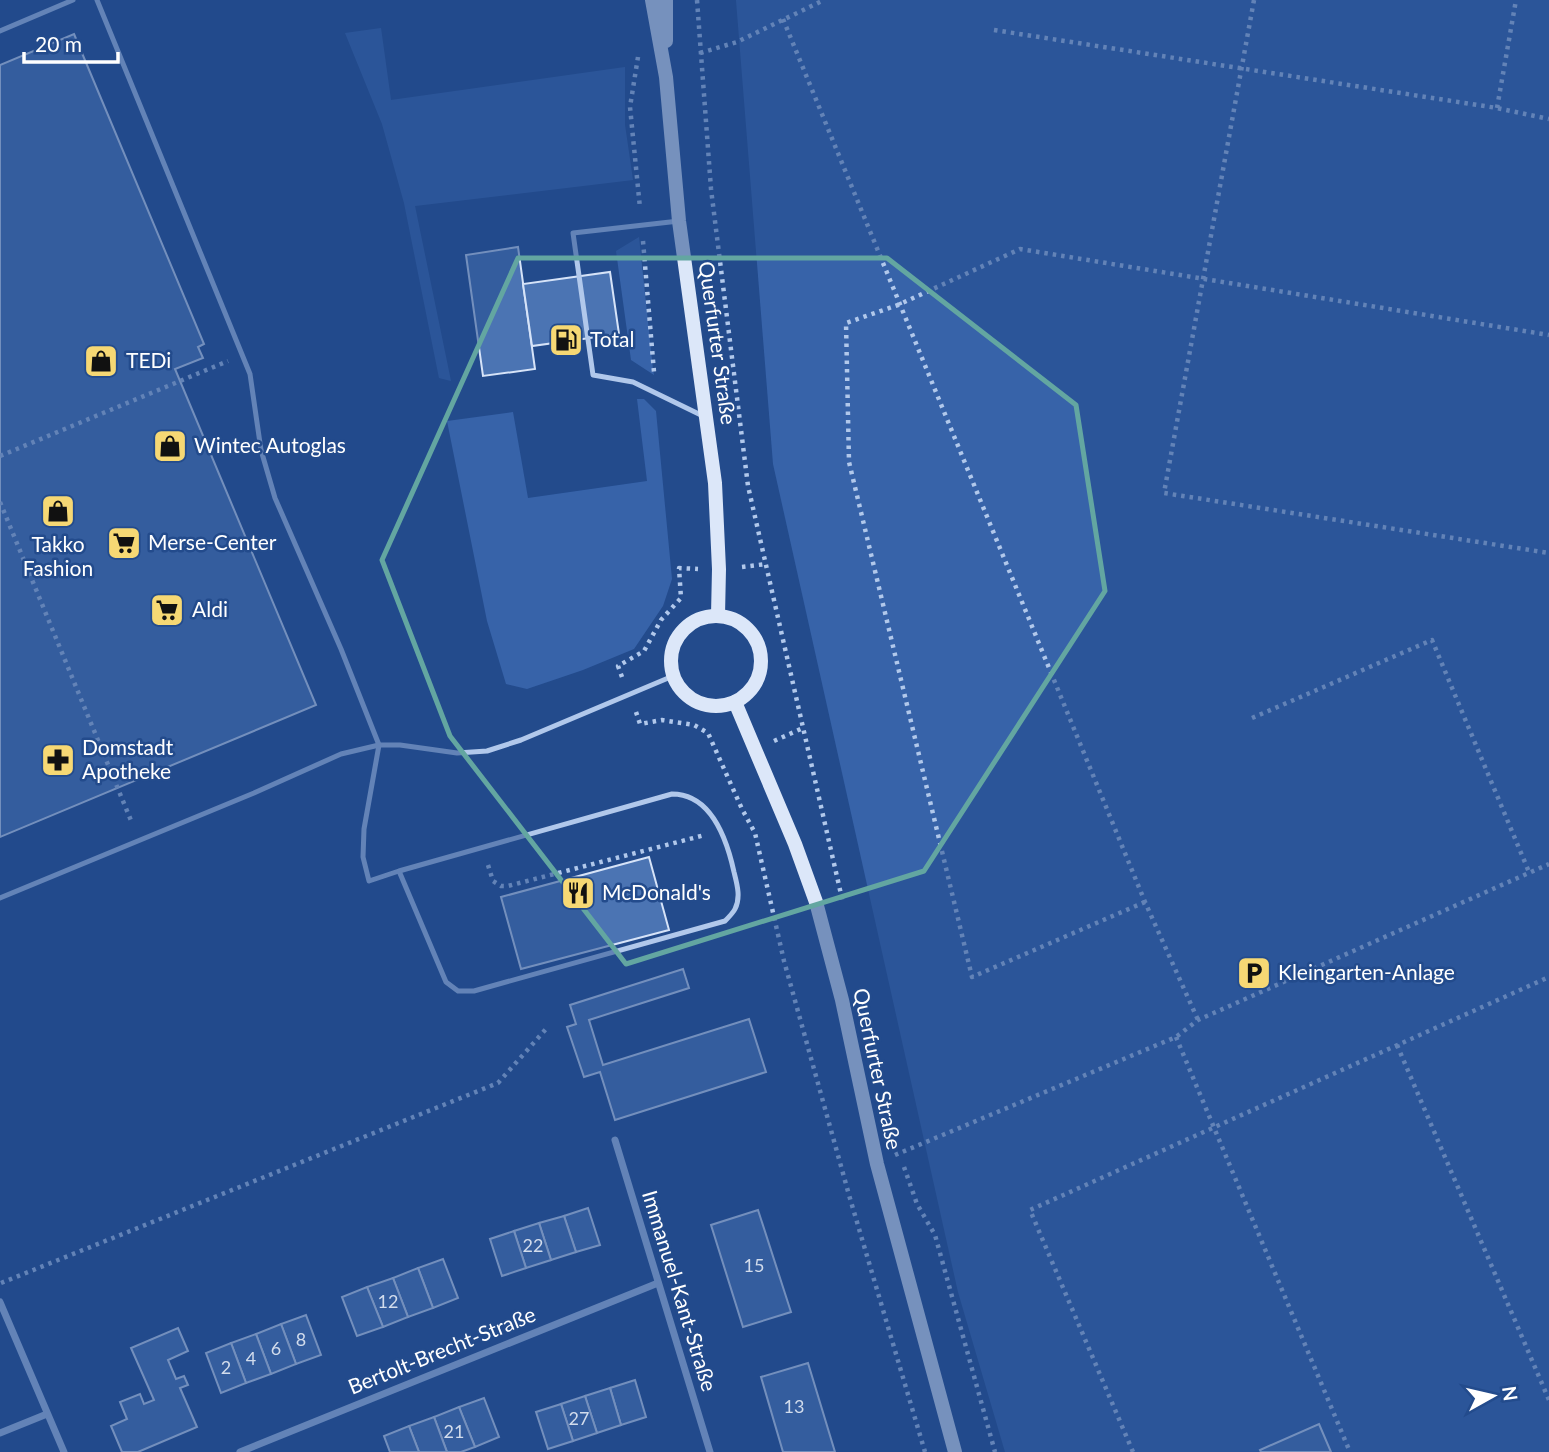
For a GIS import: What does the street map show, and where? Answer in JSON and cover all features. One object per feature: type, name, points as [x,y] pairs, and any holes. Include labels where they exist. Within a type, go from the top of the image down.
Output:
[{"type":"main road","name":"Querfurter Straße","points":[[652,0],[666,77]]},
{"type":"main road","name":"Querfurter Straße","points":[[666,0],[666,77],[679,222],[715,483],[718,615]]},
{"type":"main road","points":[[718,615],[732,618],[744,625],[759,646],[762,660],[760,674],[753,688],[735,702],[712,707],[697,703],[684,694],[670,666],[671,651],[678,636],[688,625],[702,617],[718,615]]},
{"type":"main road","name":"Querfurter Straße","points":[[735,702],[795,844],[816,902],[842,1000],[877,1164],[955,1452]]},
{"type":"street","name":"Immanuel-Kant-Straße","points":[[615,1140],[710,1452]]},
{"type":"street","name":"Bertolt-Brecht-Straße","points":[[240,1452],[658,1283]]},
{"type":"street","points":[[0,1302],[64,1452]]},
{"type":"street","points":[[0,1433],[47,1413]]},
{"type":"lane","points":[[0,31],[73,0]]},
{"type":"lane","points":[[97,0],[250,374],[261,450],[275,498],[341,649],[379,745],[363,830],[363,857],[369,881],[399,871],[672,794],[684,794],[694,799],[720,827],[739,894],[735,910],[725,921],[474,991],[458,991],[446,982],[399,871]]},
{"type":"lane","points":[[679,222],[573,233],[593,375],[633,382],[707,418]]},
{"type":"lane","points":[[0,898],[341,754],[379,745],[400,745],[457,753],[487,751],[522,740],[673,676]]},
{"type":"path","points":[[697,0],[711,189],[748,486],[845,914]]},
{"type":"path","points":[[701,52],[737,42],[824,0]]},
{"type":"path","points":[[1254,0],[1164,493],[1549,552]]},
{"type":"path","points":[[1497,108],[1516,0]]},
{"type":"path","points":[[783,19],[1145,902],[1198,1020]]},
{"type":"path","points":[[994,30],[1497,108],[1549,119]]},
{"type":"path","points":[[637,46],[638,57],[630,107],[653,369],[661,396]]},
{"type":"path","points":[[1145,902],[972,977],[849,462],[846,323],[898,305],[1020,249],[1549,335]]},
{"type":"path","points":[[0,456],[242,355]]},
{"type":"path","points":[[0,502],[139,840]]},
{"type":"path","points":[[765,564],[719,569],[679,568],[681,598],[661,620],[643,650],[618,666],[640,724],[662,720],[694,725],[708,733],[755,833],[788,974],[849,1195],[925,1452]]},
{"type":"path","points":[[1252,718],[1432,640],[1529,872]]},
{"type":"path","points":[[482,848],[493,881],[501,886],[508,886],[709,834],[720,827]]},
{"type":"path","points":[[877,1164],[1177,1037],[1198,1020],[1549,864]]},
{"type":"path","points":[[1133,1452],[1030,1210],[1549,977]]},
{"type":"path","points":[[0,1283],[498,1083],[546,1029]]},
{"type":"path","points":[[1177,1037],[1350,1452]]},
{"type":"path","points":[[1396,1045],[1549,1400]]},
{"type":"path","points":[[897,1140],[900,1153]]},
{"type":"path","points":[[904,1166],[916,1205],[935,1236],[995,1452]]},
{"type":"highlighted area","points":[[518,258],[887,258],[1076,405],[1105,591],[924,871],[626,964],[450,736],[382,560]]},
{"type":"shaded area","points":[[736,0],[1549,0],[1549,1452],[1005,1452],[958,1292],[773,464]]},
{"type":"shaded area","points":[[381,28],[391,100],[625,67],[625,125],[633,180],[415,206],[451,381],[439,378],[404,203],[382,124],[345,33]]},
{"type":"shaded area","points":[[639,237],[654,375],[631,360],[616,251]]},
{"type":"shaded area","points":[[637,399],[644,399],[656,411],[672,579],[663,606],[634,649],[527,689],[506,684],[487,621],[447,421],[513,412],[528,498],[647,481]]},
{"type":"building","name":"Merse-Center","points":[[74,34],[204,344],[198,347],[203,358],[175,369],[316,705],[0,837],[0,65]]},
{"type":"building","points":[[518,247],[535,369],[483,376],[466,255]]},
{"type":"building","points":[[610,272],[619,334],[532,346],[523,284]]},
{"type":"building","points":[[649,857],[669,930],[521,969],[501,897]]},
{"type":"building","points":[[683,969],[689,988],[589,1020],[603,1065],[749,1019],[766,1072],[615,1120],[600,1072],[584,1077],[567,1027],[576,1024],[570,1005]]},
{"type":"building","points":[[588,1208],[600,1245],[576,1252],[564,1216]]},
{"type":"building","points":[[758,1210],[791,1312],[743,1327],[711,1225]]},
{"type":"building","points":[[564,1216],[576,1252],[551,1260],[539,1223]]},
{"type":"building","points":[[539,1223],[551,1260],[526,1268],[514,1231]]},
{"type":"building","points":[[514,1231],[526,1268],[502,1276],[490,1239]]},
{"type":"building","points":[[443,1259],[458,1298],[433,1308],[418,1268]]},
{"type":"building","points":[[418,1268],[433,1308],[408,1317],[393,1278]]},
{"type":"building","points":[[393,1278],[408,1317],[383,1327],[367,1287]]},
{"type":"building","points":[[367,1287],[383,1327],[357,1336],[342,1297]]},
{"type":"building","points":[[306,1315],[321,1355],[296,1364],[281,1324]]},
{"type":"building","points":[[281,1324],[296,1364],[271,1374],[256,1334]]},
{"type":"building","points":[[178,1328],[188,1351],[168,1360],[176,1379],[184,1376],[188,1385],[180,1388],[197,1427],[138,1452],[122,1452],[111,1426],[127,1419],[120,1402],[140,1394],[144,1404],[154,1400],[131,1348]]},
{"type":"building","points":[[256,1334],[271,1374],[246,1383],[231,1343]]},
{"type":"building","points":[[231,1343],[246,1383],[221,1393],[206,1353]]},
{"type":"building","points":[[808,1363],[835,1452],[783,1452],[761,1377]]},
{"type":"building","points":[[635,1380],[646,1417],[621,1425],[610,1388]]},
{"type":"building","points":[[610,1388],[621,1425],[597,1433],[585,1396]]},
{"type":"building","points":[[585,1396],[597,1433],[573,1441],[561,1404]]},
{"type":"building","points":[[484,1398],[499,1437],[475,1447],[459,1407]]},
{"type":"building","points":[[561,1404],[573,1441],[548,1449],[536,1412]]},
{"type":"building","points":[[459,1407],[475,1447],[461,1452],[447,1452],[434,1417]]},
{"type":"building","points":[[434,1417],[447,1452],[419,1452],[409,1426]]},
{"type":"building","points":[[1319,1424],[1331,1452],[1260,1450]]},
{"type":"building","points":[[409,1426],[419,1452],[390,1452],[384,1436]]},
{"type":"place","name":"Total","points":[[566,340]]},
{"type":"place","name":"TEDi","points":[[101,361]]},
{"type":"place","name":"Wintec Autoglas","points":[[170,446]]},
{"type":"place","name":"Takko Fashion","points":[[58,511]]},
{"type":"place","name":"Merse-Center","points":[[124,543]]},
{"type":"place","name":"Aldi","points":[[167,610]]},
{"type":"place","name":"Domstadt Apotheke","points":[[58,760]]},
{"type":"place","name":"McDonald's","points":[[578,893]]},
{"type":"place","name":"Kleingarten-Anlage","points":[[1254,973]]}]
